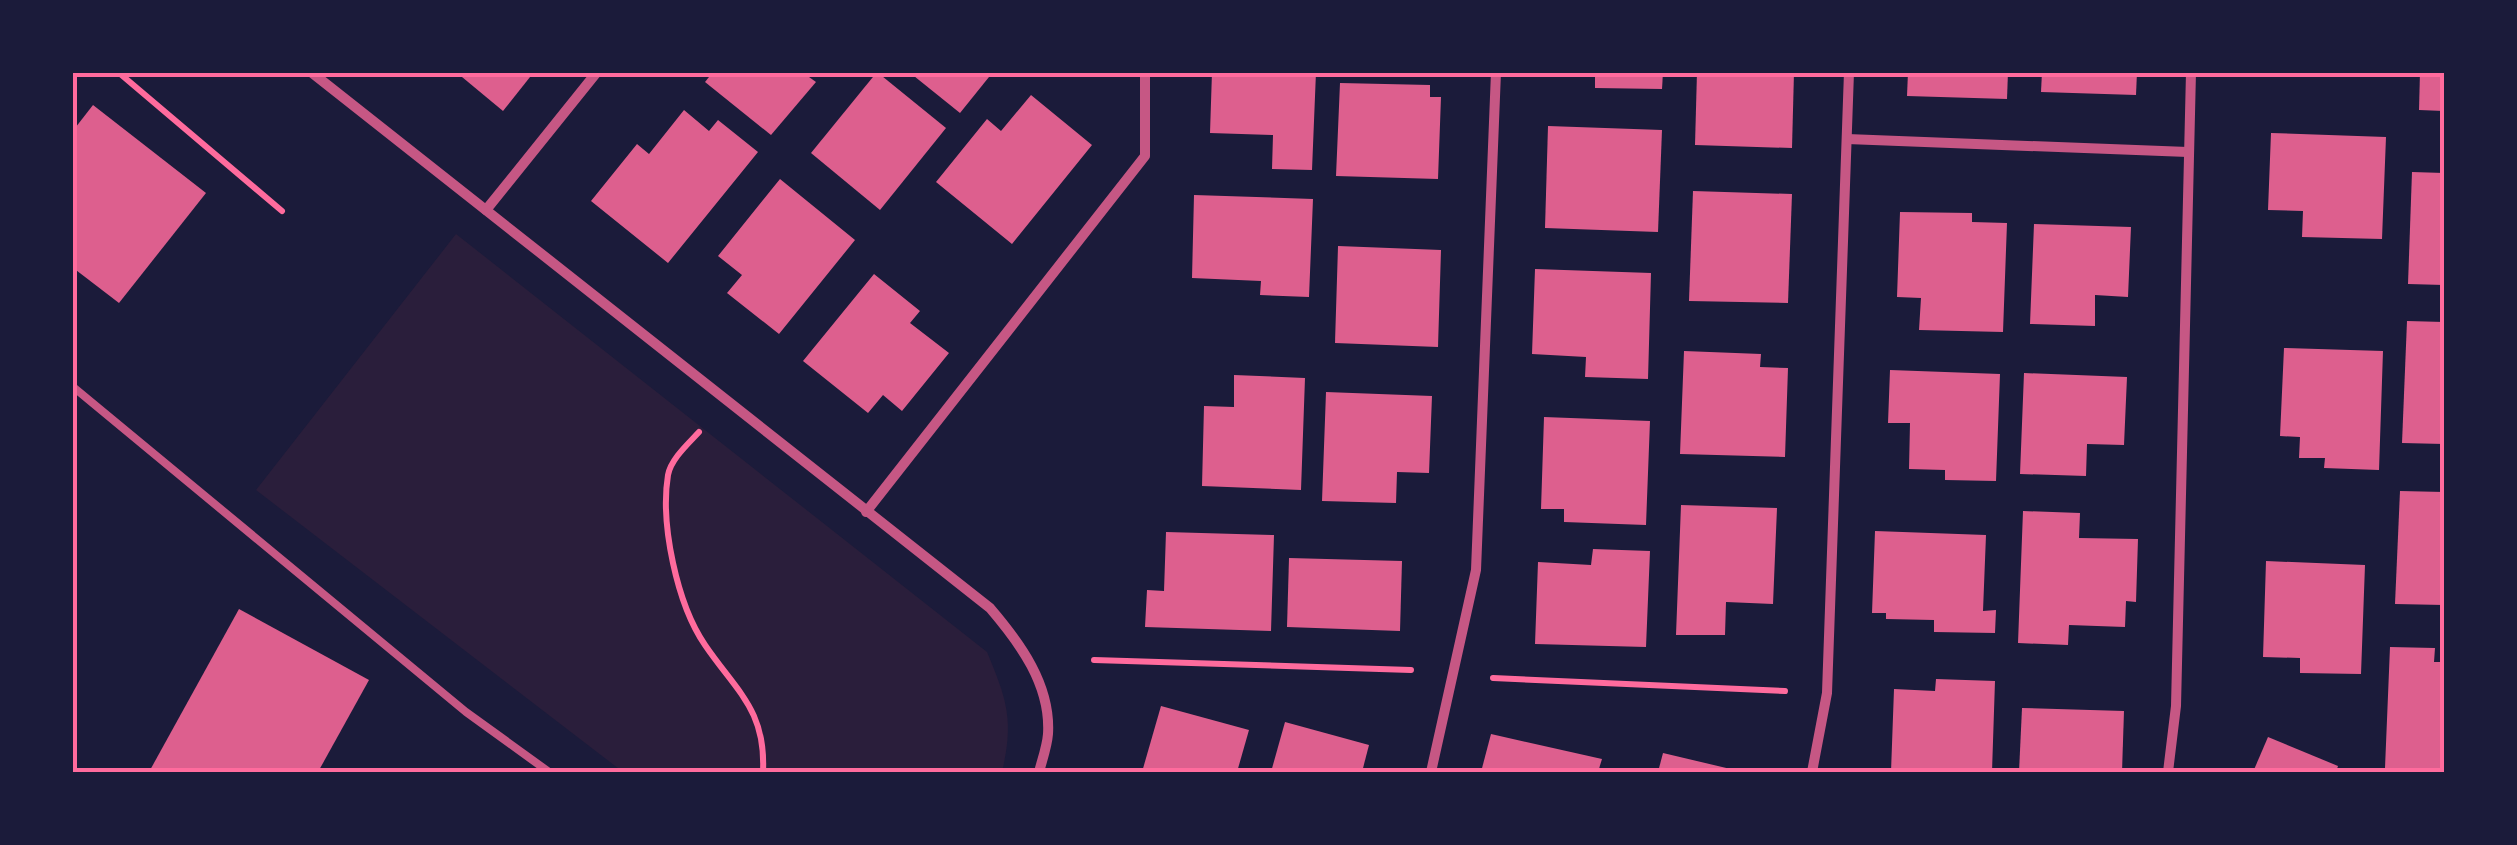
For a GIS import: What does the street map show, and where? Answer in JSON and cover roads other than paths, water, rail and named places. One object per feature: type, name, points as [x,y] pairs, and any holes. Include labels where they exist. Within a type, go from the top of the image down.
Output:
[{"type":"street","points":[[311,72],[990,608],[1022,645],[1041,688],[1048,732],[1039,772]]},
{"type":"street","points":[[486,210],[597,72]]},
{"type":"street","points":[[866,512],[1144,156],[1146,72]]},
{"type":"street","points":[[1431,772],[1476,570],[1496,72]]},
{"type":"street","points":[[1812,772],[1826,693],[1849,72]]},
{"type":"street","points":[[2168,772],[2176,706],[2192,72]]},
{"type":"street","points":[[1847,139],[2188,152]]},
{"type":"lane","points":[[72,386],[466,712],[549,772]]}]
